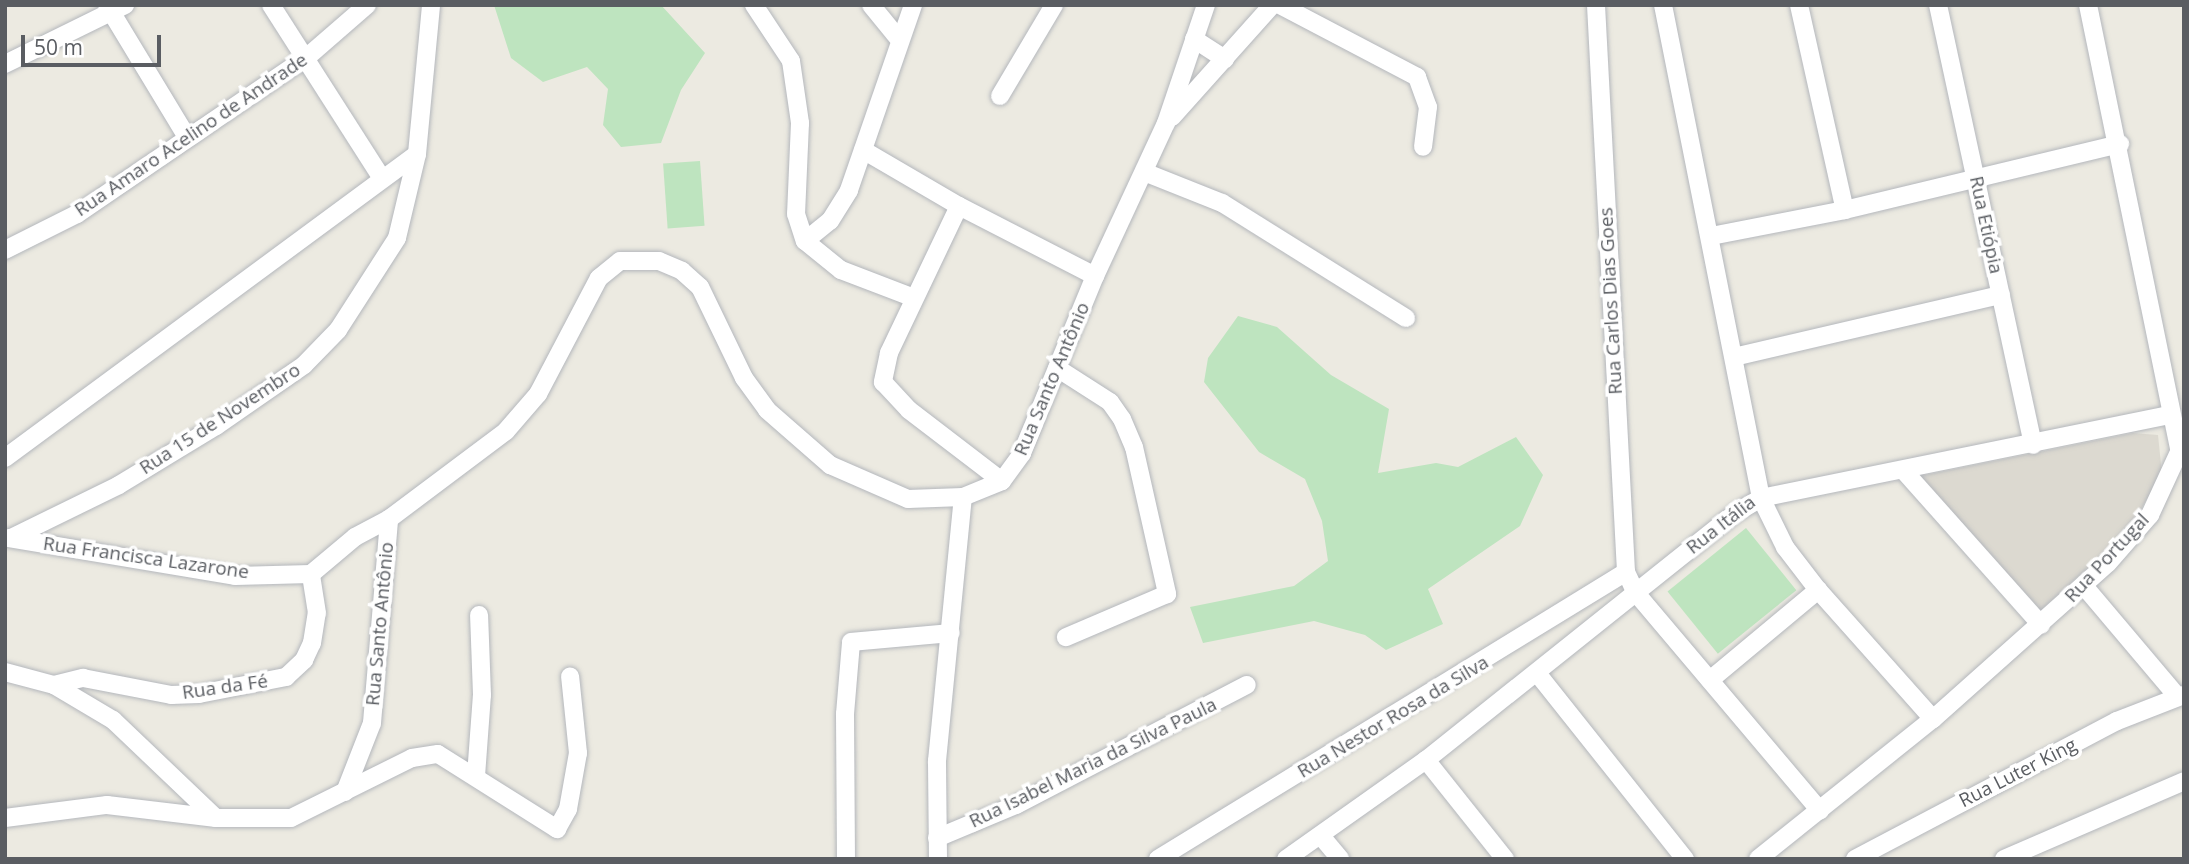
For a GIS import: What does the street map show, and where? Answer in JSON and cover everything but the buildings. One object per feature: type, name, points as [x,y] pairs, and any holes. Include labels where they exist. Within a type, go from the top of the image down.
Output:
[{"type":"street","points":[[271,5],[381,177]]},
{"type":"street","name":"Rua Amaro Acelino de Andrade","points":[[5,250],[77,214],[306,58],[367,5]]},
{"type":"street","name":"Rua 15 de Novembro","points":[[8,538],[119,485],[304,365],[338,330],[381,269],[397,238],[417,154],[431,5]]},
{"type":"street","points":[[754,5],[791,61],[800,123],[796,214],[805,241],[841,270],[914,298]]},
{"type":"street","points":[[871,5],[898,37]]},
{"type":"street","points":[[805,241],[840,208],[863,150],[898,37],[913,5]]},
{"type":"street","points":[[1000,96],[1054,5]]},
{"type":"street","name":"Rua Santo Antônio","points":[[345,792],[372,723],[389,519],[506,431],[538,394],[598,278],[620,261],[637,258],[682,271],[700,287],[744,378],[767,410],[830,465],[872,487],[908,499],[963,498],[1002,481],[1022,453],[1095,276],[1166,123],[1206,5]]},
{"type":"street","points":[[1166,123],[1272,5]]},
{"type":"street","points":[[1280,5],[1417,77],[1428,107],[1423,148]]},
{"type":"street","name":"Rua Carlos Dias Goes","points":[[1596,5],[1626,572],[1636,593],[1820,811]]},
{"type":"street","name":"Rua Itália","points":[[1286,859],[1426,760],[1737,512],[1761,498],[1663,5]]},
{"type":"street","points":[[1799,5],[1845,210]]},
{"type":"street","name":"Rua Etiópia","points":[[1938,5],[2032,445]]},
{"type":"street","name":"Rua Portugal","points":[[1758,859],[1933,719],[2084,586],[2150,515],[2182,448],[2170,415],[2120,144],[2088,5]]},
{"type":"street","points":[[5,64],[114,8],[187,137]]},
{"type":"street","points":[[1194,39],[1225,59]]},
{"type":"street","points":[[1711,236],[1845,210],[1976,176],[2120,144]]},
{"type":"street","points":[[863,150],[958,206],[1095,276]]},
{"type":"street","points":[[5,458],[381,177],[417,154]]},
{"type":"street","points":[[1144,172],[1222,203],[1406,318]]},
{"type":"street","points":[[958,206],[889,353],[883,382],[909,410],[1002,481]]},
{"type":"street","points":[[1734,357],[2001,295]]},
{"type":"street","points":[[1057,368],[1110,402],[1122,419],[1134,447],[1167,594],[1066,637]]},
{"type":"street","points":[[1933,719],[1818,590],[1785,547],[1761,498],[2170,415]]},
{"type":"street","points":[[1904,471],[2041,625]]},
{"type":"street","points":[[938,859],[937,761],[963,498]]},
{"type":"street","points":[[311,574],[355,537],[389,519]]},
{"type":"street","name":"Rua Francisca Lazarone","points":[[8,538],[235,576],[311,574]]},
{"type":"street","name":"Rua Nestor Rosa da Silva","points":[[1158,859],[1626,572]]},
{"type":"street","name":"Rua da Fé","points":[[54,685],[83,678],[171,695],[199,694],[286,677],[304,660],[312,643],[317,613],[311,574]]},
{"type":"street","points":[[2084,586],[2181,696]]},
{"type":"street","points":[[1710,680],[1818,590]]},
{"type":"street","points":[[476,776],[482,695],[479,615]]},
{"type":"street","points":[[846,859],[845,714],[851,642],[951,633]]},
{"type":"street","points":[[5,672],[54,685],[113,720],[216,818]]},
{"type":"street","points":[[1537,673],[1685,859]]},
{"type":"street","points":[[5,818],[107,804],[216,818],[291,818],[428,754],[446,757],[557,829],[568,809],[578,753],[570,676]]},
{"type":"street","name":"Rua Isabel Maria da Silva Paula","points":[[937,838],[1017,804],[1247,685]]},
{"type":"street","name":"Rua Luter King","points":[[1855,859],[2117,722],[2181,696]]},
{"type":"street","points":[[1426,760],[1505,859]]},
{"type":"street","points":[[2004,859],[2184,781]]},
{"type":"street","points":[[1321,836],[1340,859]]},
{"type":"shaded area","points":[[2133,433],[2158,435],[2162,474],[2138,514],[2105,552],[2040,611],[1920,476]]},
{"type":"green space","points":[[494,5],[661,5],[705,53],[681,90],[661,143],[621,147],[603,125],[608,89],[587,67],[543,82],[511,58]]},
{"type":"green space","points":[[700,161],[705,226],[668,228],[663,164]]},
{"type":"green space","points":[[1238,316],[1277,327],[1331,375],[1389,409],[1378,473],[1436,463],[1458,467],[1516,437],[1543,475],[1520,526],[1428,589],[1443,624],[1386,650],[1365,635],[1314,621],[1203,643],[1190,607],[1294,586],[1328,561],[1322,521],[1305,479],[1259,452],[1204,382],[1208,358]]},
{"type":"green space","points":[[1746,528],[1796,590],[1718,654],[1668,592]]}]
